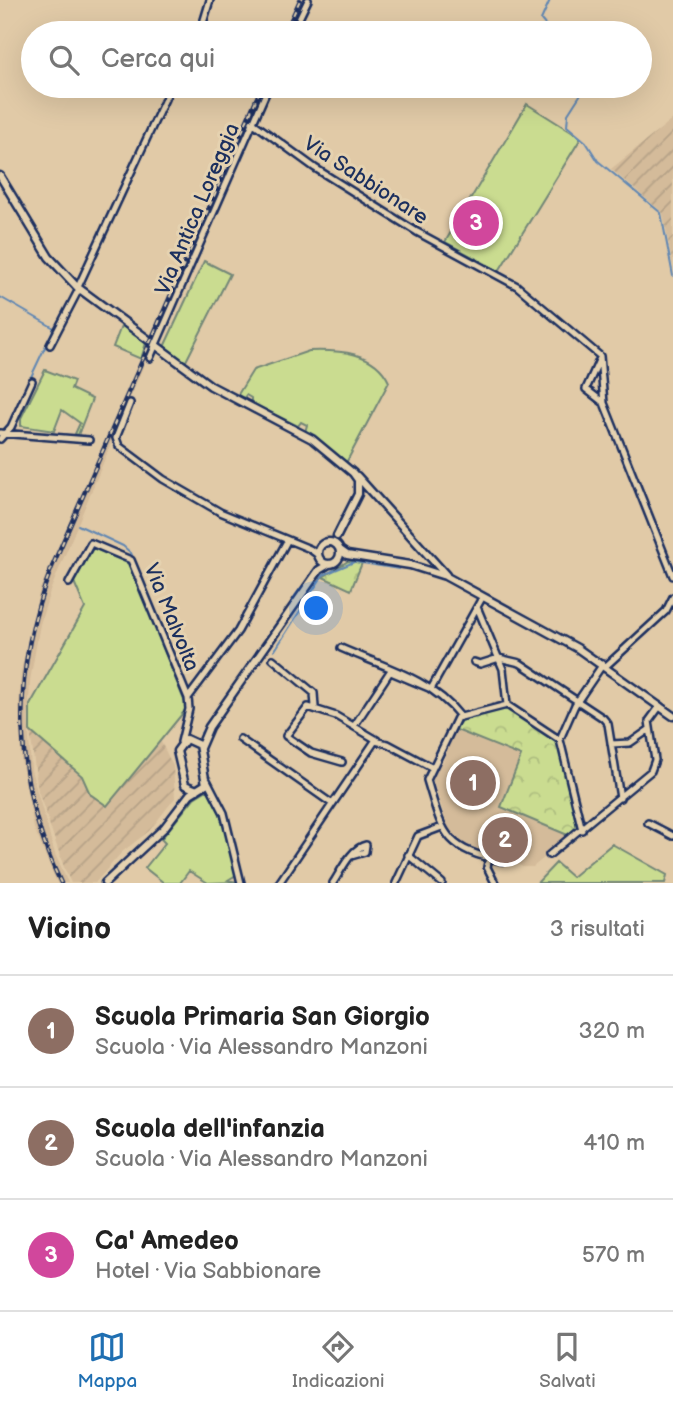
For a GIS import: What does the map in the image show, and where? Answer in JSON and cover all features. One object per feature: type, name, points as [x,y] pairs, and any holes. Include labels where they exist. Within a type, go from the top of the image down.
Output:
[{"type":"street","points":[[204,21],[210,0]]},
{"type":"street","points":[[297,21],[307,0]]},
{"type":"street","points":[[50,345],[79,288],[166,98]]},
{"type":"street","name":"Via Antica Loreggia","points":[[150,358],[263,98]]},
{"type":"street","name":"Via Sabbionare","points":[[252,122],[315,168],[416,232],[516,286],[600,358]]},
{"type":"street","points":[[0,176],[47,254],[79,288],[224,394],[312,439],[352,471],[427,556],[453,581]]},
{"type":"street","points":[[600,358],[586,389],[604,403]]},
{"type":"street","points":[[600,358],[604,403],[673,576]]},
{"type":"street","points":[[0,439],[32,381]]},
{"type":"street","points":[[130,403],[116,438],[119,446],[163,479],[220,512],[310,549],[328,564]]},
{"type":"street","points":[[3,433],[89,440]]},
{"type":"street","points":[[352,471],[358,480],[358,496]]},
{"type":"street","points":[[349,511],[356,489],[352,471]]},
{"type":"street","points":[[310,549],[337,536],[358,496],[365,491],[373,494]]},
{"type":"street","points":[[337,536],[338,561]]},
{"type":"street","points":[[188,698],[238,631],[287,541]]},
{"type":"street","points":[[329,541],[347,555],[425,569],[453,581],[605,665],[673,716]]},
{"type":"street","name":"Via Malvolta","points":[[69,583],[91,544],[129,558],[188,698],[190,709],[181,742]]},
{"type":"street","points":[[319,570],[320,546]]},
{"type":"street","points":[[241,883],[224,813],[207,779],[200,748],[203,736],[319,570],[347,555]]},
{"type":"street","points":[[425,569],[431,564],[427,556]]},
{"type":"street","points":[[582,830],[560,739],[578,700],[605,665],[666,611],[673,597]]},
{"type":"street","points":[[431,689],[482,598]]},
{"type":"street","points":[[477,607],[499,658],[507,688],[507,705]]},
{"type":"street","points":[[341,648],[431,689],[446,698],[460,716]]},
{"type":"street","points":[[474,662],[480,664],[499,658],[529,667],[606,721],[620,797]]},
{"type":"street","points":[[272,659],[314,693],[314,707]]},
{"type":"street","points":[[354,726],[391,671]]},
{"type":"street","points":[[503,861],[454,844],[442,827],[427,780],[430,767],[454,721],[460,716],[507,705],[560,739]]},
{"type":"street","points":[[550,855],[653,766],[649,721],[660,706]]},
{"type":"street","points":[[342,762],[311,753],[286,736],[307,707],[314,707],[354,726],[430,767]]},
{"type":"street","points":[[611,744],[630,743],[650,729]]},
{"type":"street","points":[[184,732],[200,748]]},
{"type":"street","points":[[184,801],[186,786],[177,751],[181,742],[203,736]]},
{"type":"street","points":[[240,739],[331,803]]},
{"type":"street","points":[[279,883],[372,743],[378,740]]},
{"type":"street","points":[[105,883],[164,828],[184,801],[199,790],[207,779]]},
{"type":"street","points":[[186,786],[199,790],[214,790]]},
{"type":"street","points":[[648,824],[673,836]]},
{"type":"street","points":[[396,883],[418,836],[442,827]]},
{"type":"street","points":[[408,855],[440,882]]},
{"type":"street","points":[[333,883],[351,856]]},
{"type":"street","points":[[489,858],[487,867],[495,883]]},
{"type":"shaded area","points":[[255,98],[261,98],[154,340],[150,337]]},
{"type":"shaded area","points":[[673,119],[673,266],[663,213],[611,169]]},
{"type":"shaded area","points":[[148,343],[152,345],[50,591],[40,624],[30,681],[28,720],[31,770],[55,854],[68,883],[57,883],[34,828],[21,760],[21,671],[40,589]]},
{"type":"shaded area","points":[[454,729],[521,756],[501,807],[570,836],[533,867],[523,867],[482,847],[475,848],[457,840],[449,831],[432,777],[438,762],[442,764]]},
{"type":"shaded area","points":[[30,731],[82,776],[90,794],[107,806],[160,740],[173,766],[175,798],[149,831],[122,852],[95,883],[71,883],[65,870],[38,791]]},
{"type":"green space","points":[[527,104],[581,138],[499,271],[445,242]]},
{"type":"green space","points":[[204,261],[230,274],[185,363],[164,347]]},
{"type":"green space","points":[[122,324],[146,343],[141,359],[113,347]]},
{"type":"green space","points":[[309,351],[355,354],[375,364],[389,382],[346,463],[305,432],[307,425],[301,422],[298,426],[251,403],[251,398],[246,395],[243,399],[237,396],[253,370]]},
{"type":"green space","points":[[45,370],[74,381],[71,389],[92,399],[78,435],[75,434],[80,423],[62,410],[54,431],[21,426],[21,418]]},
{"type":"green space","points":[[93,548],[130,564],[187,708],[107,806],[90,794],[82,776],[30,731],[30,705],[85,608],[74,582]]},
{"type":"green space","points":[[348,561],[362,563],[351,590],[323,577]]},
{"type":"green space","points":[[506,708],[545,732],[561,747],[577,828],[570,836],[501,807],[521,756],[454,729],[463,719]]},
{"type":"green space","points":[[207,790],[218,799],[236,875],[228,880],[237,882],[208,883],[189,871],[180,883],[164,883],[145,868],[165,843],[161,839],[194,798]]},
{"type":"green space","points":[[612,844],[667,875],[665,883],[537,883],[556,863],[572,877]]},
{"type":"waterway","points":[[542,21],[550,0]]},
{"type":"waterway","points":[[578,98],[568,114],[567,126],[586,142],[598,161],[661,213],[673,276]]},
{"type":"waterway","points":[[0,297],[54,328],[30,379]]},
{"type":"waterway","points":[[11,418],[25,391]]},
{"type":"waterway","points":[[78,525],[123,546],[131,553],[172,651]]},
{"type":"waterway","points":[[275,650],[323,575],[354,562]]},
{"type":"waterway","points":[[356,562],[399,569]]},
{"type":"waterway","points":[[306,583],[312,573]]},
{"type":"waterway","points":[[201,733],[211,719]]},
{"type":"railway","points":[[290,21],[300,0]]},
{"type":"railway","points":[[61,883],[33,805],[22,726],[23,686],[38,607],[52,567],[257,98]]},
{"type":"place","name":"Ca' Amedeo","points":[[476,223]]},
{"type":"place","name":"Scuola Primaria San Giorgio","points":[[473,783]]},
{"type":"place","name":"Scuola dell'infanzia","points":[[505,840]]}]
